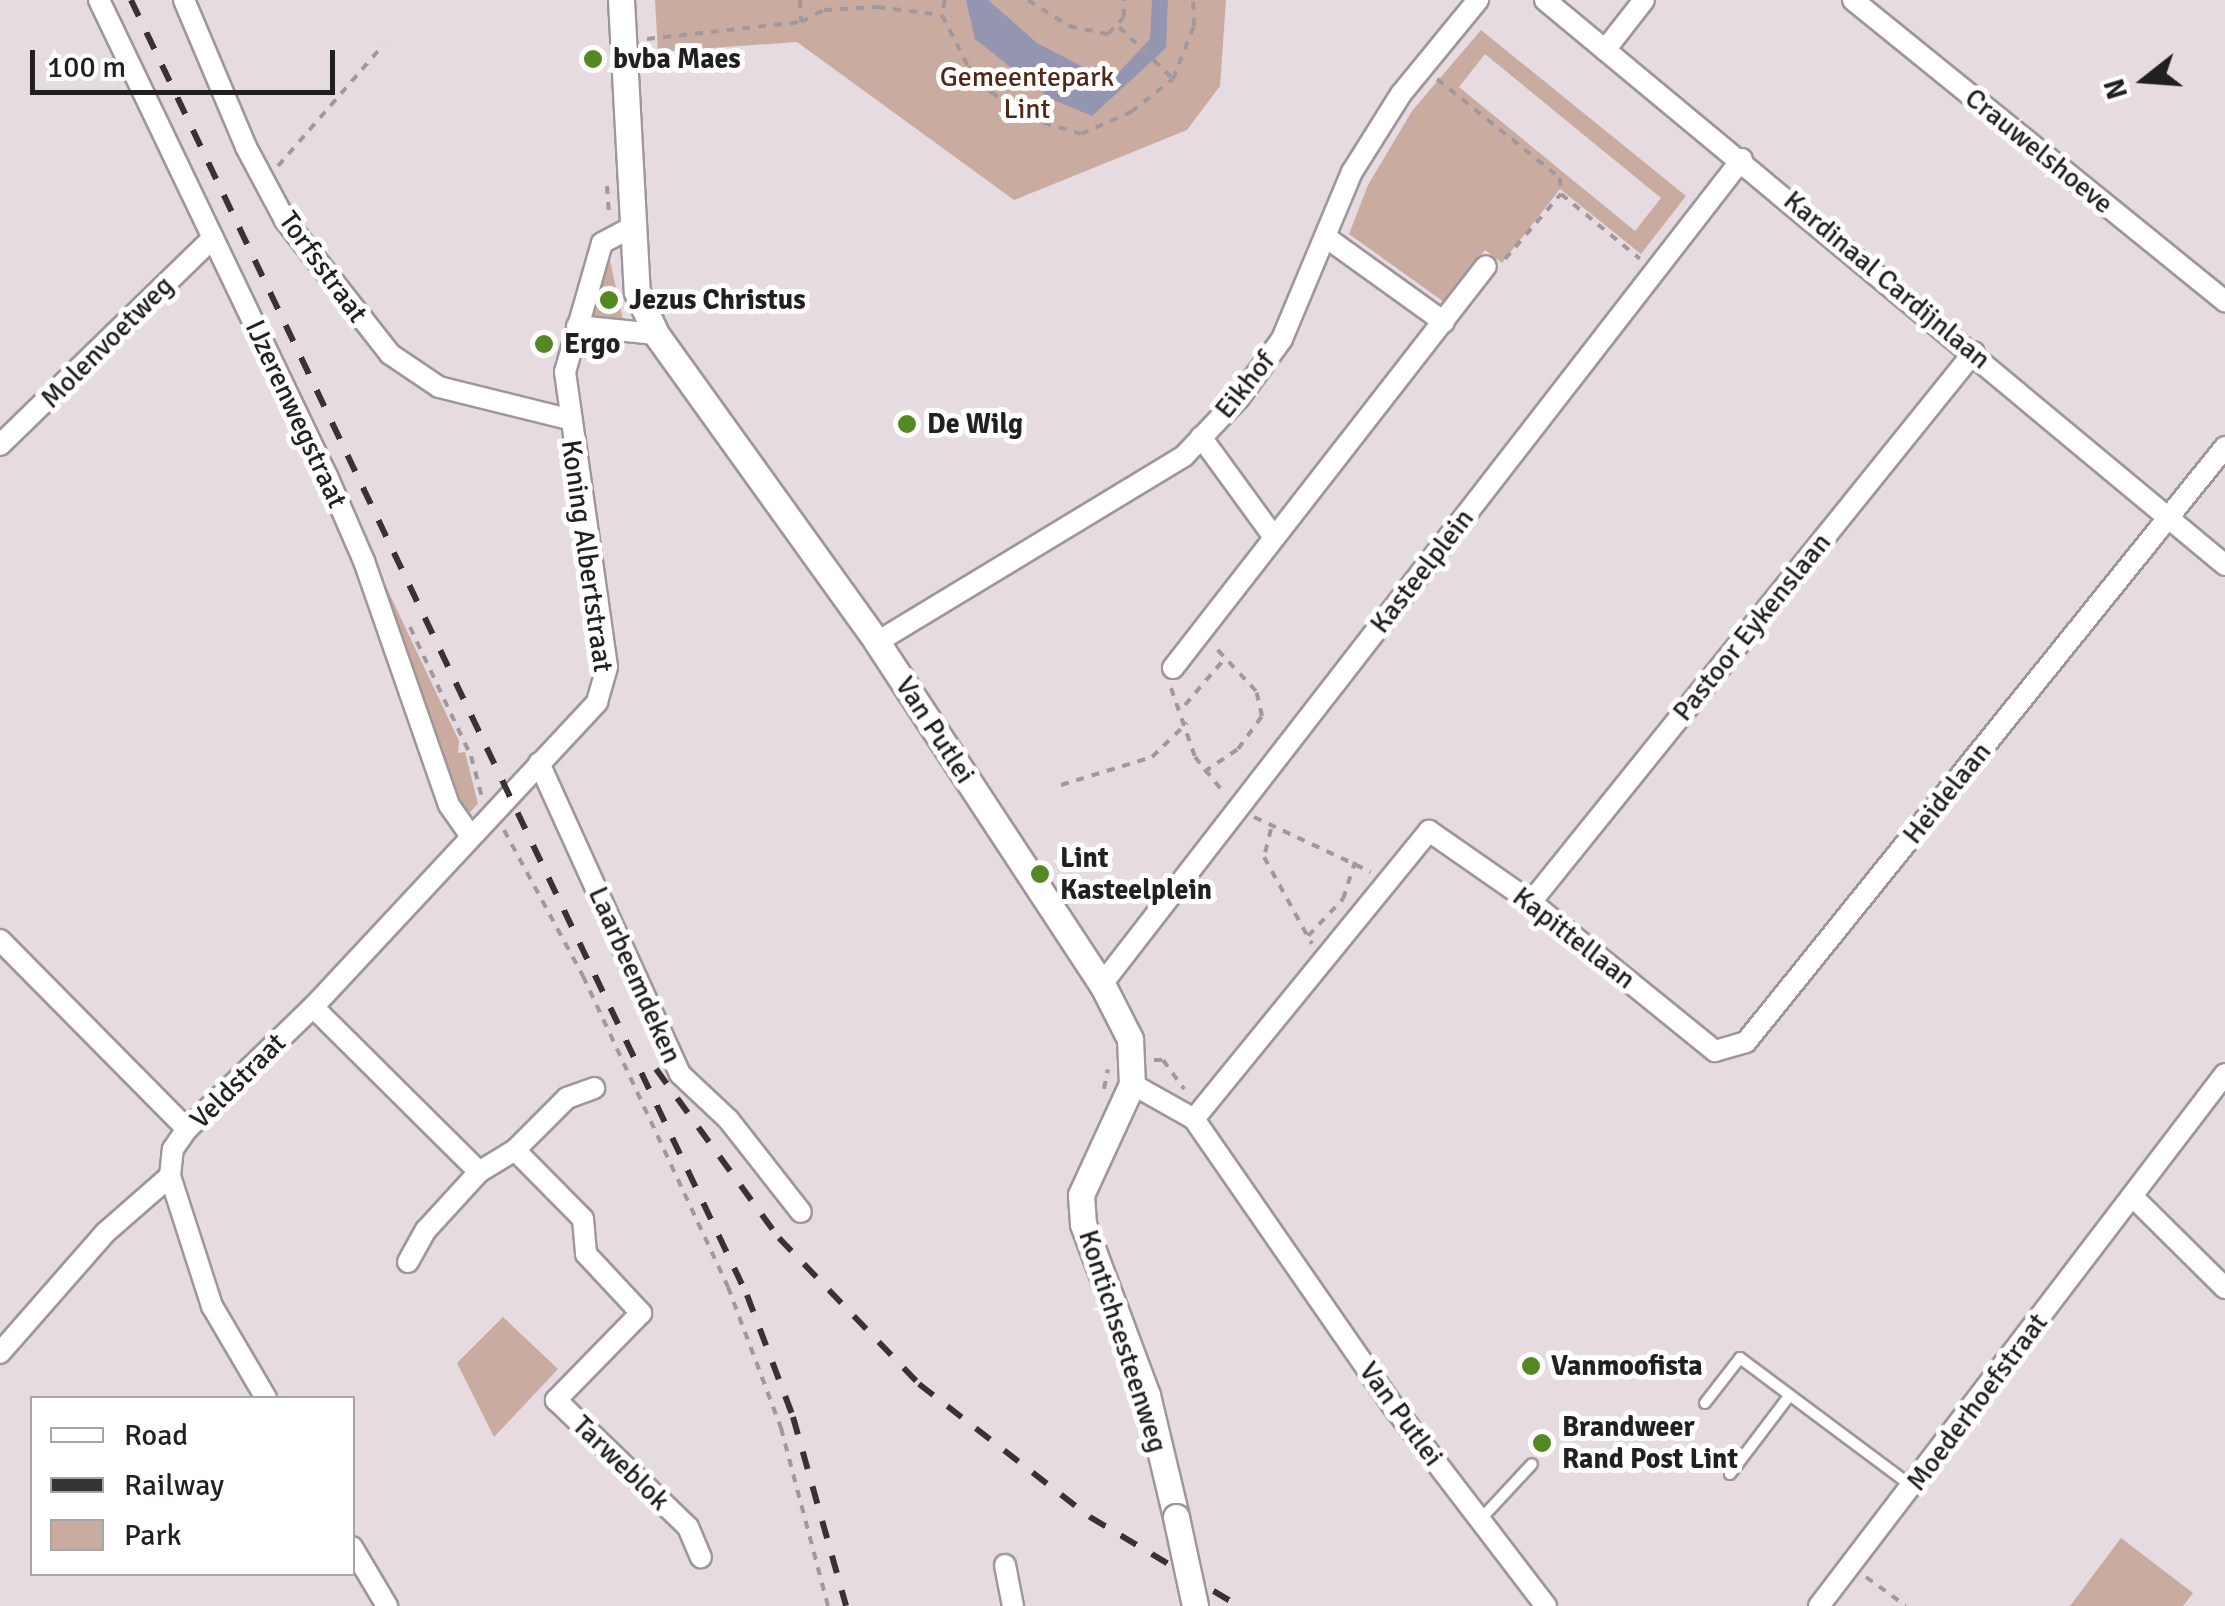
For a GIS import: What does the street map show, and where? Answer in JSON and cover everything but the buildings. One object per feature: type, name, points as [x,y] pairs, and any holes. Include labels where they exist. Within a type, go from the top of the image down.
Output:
[{"type":"street","name":"IJzerenwegstraat","points":[[99,0],[364,561],[450,805],[471,836]]},
{"type":"street","name":"Torfsstraat","points":[[184,0],[285,220],[390,354],[439,387],[568,418]]},
{"type":"street","points":[[621,0],[637,292],[656,334]]},
{"type":"street","name":"Eikhof","points":[[877,642],[1184,456],[1282,339],[1352,172],[1422,68],[1478,0]]},
{"type":"street","name":"Kardinaal Cardijnlaan","points":[[1545,0],[1742,158],[2225,565]]},
{"type":"street","points":[[1604,50],[1644,0]]},
{"type":"street","name":"Crauwelshoeve","points":[[1853,0],[2225,301]]},
{"type":"street","name":"Kasteelplein","points":[[1102,984],[1742,158]]},
{"type":"street","name":"Koning Albertstraat","points":[[491,814],[597,702],[607,667],[568,418],[565,372],[602,243],[632,227]]},
{"type":"street","name":"Molenvoetweg","points":[[0,446],[213,238]]},
{"type":"street","points":[[1327,238],[1444,322]]},
{"type":"street","points":[[1173,668],[1486,266]]},
{"type":"street","points":[[577,326],[656,334]]},
{"type":"street","name":"Van Putlei","points":[[656,334],[877,642],[1102,984],[1130,1039],[1132,1084],[1194,1119],[1480,1520],[1546,1606]]},
{"type":"street","name":"Pastoor Eykenslaan","points":[[1531,902],[1974,352]]},
{"type":"street","points":[[1201,437],[1274,537]]},
{"type":"street","points":[[2168,518],[2225,448]]},
{"type":"street","name":"Heidelaan","points":[[1715,1051],[1746,1042],[2168,518]]},
{"type":"street","name":"Laarbeemdeken","points":[[540,763],[680,1074],[722,1112],[801,1212]]},
{"type":"street","name":"Veldstraat","points":[[170,1176],[172,1149],[187,1129],[313,1007],[491,814]]},
{"type":"street","name":"Kapittellaan","points":[[1386,884],[1429,831],[1531,902],[1715,1051]]},
{"type":"street","points":[[1194,1119],[1386,884]]},
{"type":"street","points":[[0,940],[187,1129]]},
{"type":"street","points":[[313,1007],[480,1172]]},
{"type":"street","name":"Moederhoefstraat","points":[[1819,1606],[2225,1074]]},
{"type":"street","name":"Kontichsesteenweg","points":[[1132,1084],[1081,1195],[1084,1224],[1147,1395],[1195,1606]]},
{"type":"street","points":[[408,1262],[426,1230],[480,1172],[515,1150],[567,1098],[594,1088]]},
{"type":"street","name":"Tarweblok","points":[[515,1150],[583,1219],[586,1254],[641,1313],[556,1400],[688,1526],[701,1557]]},
{"type":"street","points":[[0,1353],[104,1233],[170,1176],[212,1306],[265,1396]]},
{"type":"street","points":[[2132,1196],[2225,1288]]},
{"type":"street","points":[[355,1553],[378,1603]]},
{"type":"street","points":[[1005,1565],[1013,1606]]},
{"type":"lane","points":[[1706,1403],[1740,1358],[1912,1487]]},
{"type":"lane","points":[[1730,1474],[1790,1395]]},
{"type":"lane","points":[[1480,1520],[1532,1464]]},
{"type":"path","points":[[800,0],[801,22]]},
{"type":"path","points":[[946,0],[942,15],[968,66],[991,92],[1060,130],[1081,134],[1104,127],[1172,79],[1194,26],[1193,0]]},
{"type":"path","points":[[1028,0],[1042,13],[1088,32],[1119,27]]},
{"type":"path","points":[[1119,27],[1123,0]]},
{"type":"path","points":[[624,41],[801,22],[824,10],[877,7],[942,15]]},
{"type":"path","points":[[1119,27],[1159,62],[1172,79]]},
{"type":"path","points":[[263,179],[383,45]]},
{"type":"path","points":[[1422,68],[1560,178],[1561,194],[1497,268],[1486,266]]},
{"type":"path","points":[[1561,194],[1655,271]]},
{"type":"path","points":[[1200,633],[1256,692],[1262,716],[1238,750],[1204,772]]},
{"type":"path","points":[[1182,706],[1226,657]]},
{"type":"path","points":[[1173,668],[1171,691],[1182,706],[1204,772],[1240,807],[1271,829],[1355,862],[1386,884]]},
{"type":"path","points":[[1062,786],[1152,758],[1187,724]]},
{"type":"path","points":[[462,734],[491,814],[527,866],[728,1287],[781,1428],[828,1606]]},
{"type":"path","points":[[1271,829],[1264,857],[1308,936],[1325,958]]},
{"type":"path","points":[[1308,936],[1342,899],[1355,862]]},
{"type":"path","points":[[1850,1565],[1906,1606]]},
{"type":"green space","name":"Gemeentepark Lint","points":[[655,0],[1226,0],[1220,86],[1187,130],[1014,200],[797,42],[658,52]]},
{"type":"green space","points":[[1481,30],[1686,196],[1641,254],[1560,189],[1502,263],[1485,250],[1444,302],[1349,234],[1368,185],[1412,111]],"holes":[[[1485,54],[1661,198],[1635,231],[1459,87]]]},
{"type":"green space","points":[[609,256],[623,320],[592,321],[589,317]]},
{"type":"green space","points":[[381,576],[459,741],[458,753],[465,752],[478,804],[466,816],[375,579]]},
{"type":"green space","points":[[503,1317],[558,1369],[494,1437],[457,1363]]},
{"type":"green space","points":[[2121,1538],[2193,1593],[2183,1606],[2070,1606]]},
{"type":"water","points":[[966,0],[988,0],[1037,43],[1085,68],[1118,73],[1150,39],[1152,0],[1168,0],[1166,48],[1092,116],[1051,99],[975,39]]},
{"type":"railway","points":[[131,0],[747,1295],[793,1417],[846,1606]]},
{"type":"railway","points":[[656,1069],[779,1238],[919,1384],[1090,1517],[1239,1606]]},
{"type":"place","name":"bvba Maes","points":[[593,59]]},
{"type":"place","name":"Jezus Christus","points":[[609,300]]},
{"type":"place","name":"Ergo","points":[[544,344]]},
{"type":"place","name":"De Wilg","points":[[907,424]]},
{"type":"place","name":"Lint Kasteelplein","points":[[1040,874]]},
{"type":"place","name":"Vanmoofista","points":[[1531,1366]]},
{"type":"place","name":"Brandweer Rand Post Lint","points":[[1542,1443]]}]
